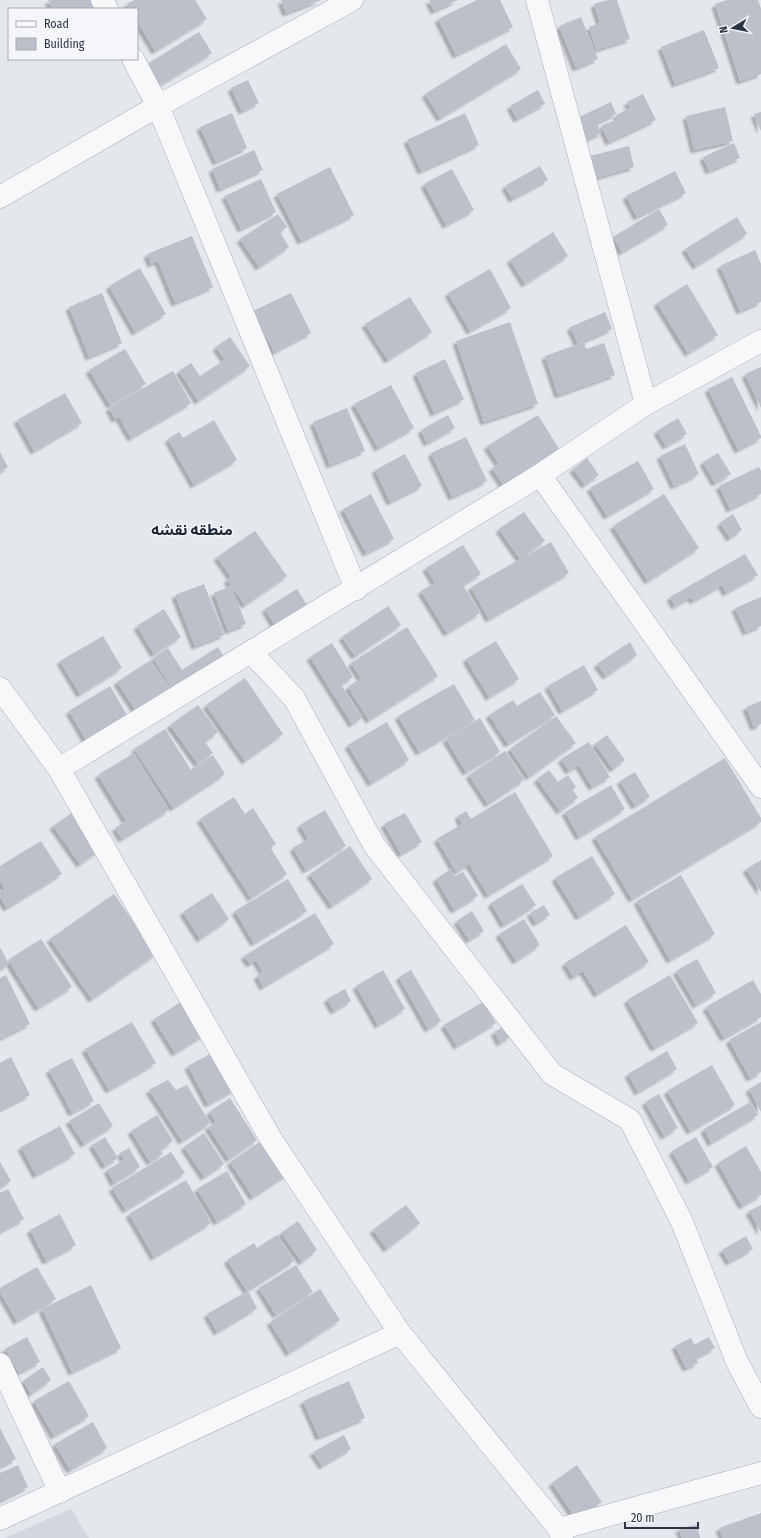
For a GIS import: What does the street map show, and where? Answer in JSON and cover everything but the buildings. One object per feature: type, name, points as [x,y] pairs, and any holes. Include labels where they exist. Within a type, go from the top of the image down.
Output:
[{"type":"street","points":[[0,197],[158,106],[352,0]]},
{"type":"street","points":[[538,0],[646,404]]},
{"type":"street","points":[[134,60],[158,106],[356,590]]},
{"type":"street","points":[[59,769],[356,590],[540,476],[646,404],[761,341]]},
{"type":"street","points":[[540,476],[761,787]]},
{"type":"street","points":[[251,652],[294,698],[374,845],[552,1074],[630,1120],[682,1222],[737,1362],[761,1407]]},
{"type":"street","points":[[0,688],[59,769],[271,1139],[400,1333],[560,1534],[761,1473]]},
{"type":"street","points":[[0,1519],[400,1333]]},
{"type":"street","points":[[0,1364],[60,1492]]},
{"type":"shaded area","points":[[71,1509],[89,1538],[5,1538]]},
{"type":"district","name":"منطقه نقشه","points":[[192,530]]}]
